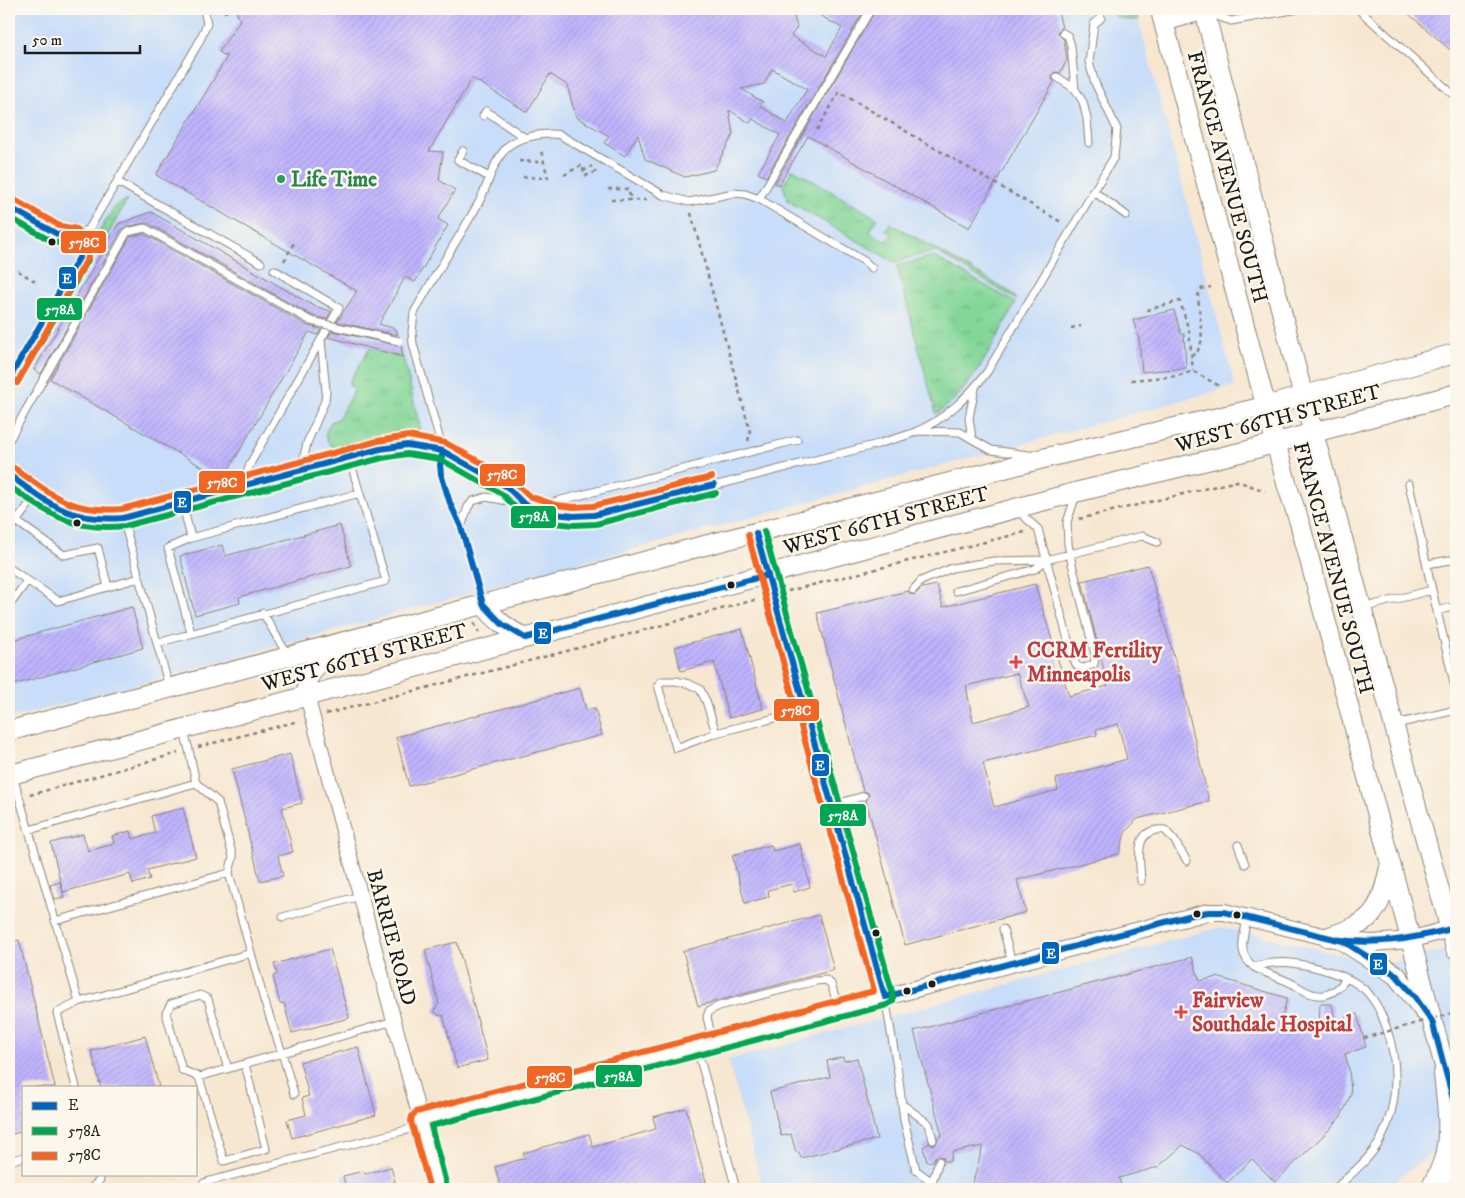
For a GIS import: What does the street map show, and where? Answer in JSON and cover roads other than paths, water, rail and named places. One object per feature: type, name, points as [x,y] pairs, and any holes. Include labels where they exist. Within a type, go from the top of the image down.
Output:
[{"type":"highway","points":[[1434,1189],[1446,1161],[1450,1142],[1446,1074]]},
{"type":"highway","points":[[1450,1189],[1456,1186]]},
{"type":"main road","name":"FRANCE AVENUE SOUTH","points":[[1205,10],[1302,395],[1393,724],[1453,928],[1456,950]]},
{"type":"main road","name":"FRANCE AVENUE SOUTH","points":[[1162,16],[1456,1110]]},
{"type":"main road","name":"WEST 66TH STREET","points":[[13,728],[365,635],[477,610],[756,533],[1049,457],[1266,406],[1456,353]]},
{"type":"main road","name":"WEST 66TH STREET","points":[[11,774],[1077,492],[1276,443],[1456,394]]},
{"type":"main road","points":[[477,610],[490,613],[506,628],[525,638]]},
{"type":"main road","points":[[307,696],[308,680],[322,660],[365,635]]},
{"type":"main road","points":[[1335,939],[1362,924],[1376,910],[1384,894],[1390,865]]},
{"type":"main road","points":[[1335,939],[1396,975],[1415,996],[1432,1021]]},
{"type":"street","points":[[1162,16],[1205,10]]},
{"type":"street","points":[[756,533],[885,997]]},
{"type":"street","name":"BARRIE ROAD","points":[[307,696],[439,1189]]},
{"type":"street","points":[[421,1123],[885,997],[1208,912],[1224,912],[1335,939],[1372,943],[1410,940],[1453,928]]},
{"type":"lane","points":[[9,207],[57,234],[72,236],[89,229],[198,44],[207,24],[204,9]]},
{"type":"lane","points":[[759,199],[871,9]]},
{"type":"lane","points":[[461,527],[468,507],[473,501],[486,496],[524,504],[554,514],[594,515],[878,444],[917,431],[942,416],[976,388],[1114,157],[1117,129],[1095,83],[1089,62],[1094,24],[1101,18],[1100,9]]},
{"type":"lane","points":[[1205,10],[1231,21],[1298,9]]},
{"type":"lane","points":[[1358,9],[1456,97]]},
{"type":"lane","points":[[1063,33],[1068,36],[1071,46],[1075,88],[1083,102],[1089,143]]},
{"type":"lane","points":[[1057,77],[1075,88]]},
{"type":"lane","points":[[483,116],[486,111],[526,138]]},
{"type":"lane","points":[[477,610],[461,527],[450,503],[441,474],[440,465],[443,451],[412,332],[414,314],[480,201],[489,177],[506,148],[526,138],[547,134],[560,135],[663,195],[693,202],[734,193],[745,194],[759,199],[864,261],[872,268]]},
{"type":"lane","points":[[463,151],[458,160],[489,177]]},
{"type":"lane","points":[[118,182],[261,262]]},
{"type":"lane","points":[[1093,191],[1126,215]]},
{"type":"lane","points":[[9,440],[127,232],[145,228],[311,321],[414,344]]},
{"type":"lane","points":[[9,379],[80,256],[72,236]]},
{"type":"lane","points":[[242,486],[251,462],[339,308],[274,270]]},
{"type":"lane","points":[[305,469],[304,456],[307,443],[325,401],[326,391],[321,340]]},
{"type":"lane","points":[[972,438],[969,418],[976,388]]},
{"type":"lane","points":[[917,431],[943,430],[960,432],[991,450],[1049,457]]},
{"type":"lane","points":[[534,507],[797,440]]},
{"type":"lane","points":[[9,475],[57,508],[76,516],[92,520],[123,518],[380,449],[407,445],[443,451],[507,487],[524,504]]},
{"type":"lane","points":[[157,643],[262,613],[386,581],[349,458]]},
{"type":"lane","points":[[1409,484],[1456,691]]},
{"type":"lane","points":[[1015,509],[1038,529],[1073,658],[1076,666],[1084,668],[1094,664],[1095,655],[1070,554],[1067,522],[1077,492]]},
{"type":"lane","points":[[191,633],[168,548],[191,538],[360,493]]},
{"type":"lane","points":[[9,531],[37,494]]},
{"type":"lane","points":[[182,502],[191,538]]},
{"type":"lane","points":[[123,518],[169,687]]},
{"type":"lane","points":[[16,521],[64,554],[98,548],[108,587]]},
{"type":"lane","points":[[913,590],[921,581],[952,568],[994,561],[1046,560],[1142,536],[1157,542]]},
{"type":"lane","points":[[956,591],[1035,569],[1046,560]]},
{"type":"lane","points":[[1426,564],[1450,560],[1456,561]]},
{"type":"lane","points":[[9,568],[58,601],[139,578]]},
{"type":"lane","points":[[9,606],[27,581]]},
{"type":"lane","points":[[1361,608],[1432,590]]},
{"type":"lane","points":[[1437,611],[1456,606]]},
{"type":"lane","points":[[262,613],[289,656]]},
{"type":"lane","points":[[716,733],[706,701],[700,689],[676,681],[662,681],[658,685],[676,748],[716,733],[806,709]]},
{"type":"lane","points":[[1393,724],[1456,710]]},
{"type":"lane","points":[[183,728],[196,782],[218,802],[233,857],[229,873],[264,1000],[294,1094]]},
{"type":"lane","points":[[11,774],[21,797],[79,1002]]},
{"type":"lane","points":[[29,830],[196,782]]},
{"type":"lane","points":[[832,804],[864,796]]},
{"type":"lane","points":[[1141,881],[1139,846],[1144,836],[1154,829],[1165,830],[1174,840],[1187,861]]},
{"type":"lane","points":[[1238,845],[1245,864]]},
{"type":"lane","points":[[55,921],[229,873]]},
{"type":"lane","points":[[283,917],[360,896]]},
{"type":"lane","points":[[1248,917],[1242,949],[1248,962],[1254,967],[1268,975],[1293,983],[1304,991],[1318,996],[1330,994],[1338,989],[1346,979]]},
{"type":"lane","points":[[1003,929],[1012,963]]},
{"type":"lane","points":[[76,1086],[57,1014],[79,1002],[251,953]]},
{"type":"lane","points":[[1254,967],[1272,963],[1303,965],[1323,970],[1360,986],[1376,1003],[1383,1016],[1392,1051],[1395,1079],[1392,1106],[1387,1125],[1380,1140],[1370,1154],[1335,1189]]},
{"type":"lane","points":[[713,1044],[707,1017],[709,1011],[720,1006],[826,980],[831,984],[839,1010]]},
{"type":"lane","points":[[228,1068],[208,999],[200,995],[171,1004],[166,1013],[182,1070],[199,1077],[394,1021]]},
{"type":"lane","points":[[885,997],[904,1120],[916,1170],[932,1186],[939,1161]]},
{"type":"lane","points":[[697,1048],[736,1189]]},
{"type":"lane","points":[[199,1077],[224,1161],[250,1154],[266,1149],[245,1064]]},
{"type":"lane","points":[[902,1104],[929,1124],[933,1140]]},
{"type":"lane","points":[[200,1189],[204,1183],[210,1180],[421,1123]]},
{"type":"lane","points":[[9,1162],[22,1158]]},
{"type":"lane","points":[[90,1189],[100,1180],[99,1176]]},
{"type":"place","name":"Life Time","points":[[281,179]]},
{"type":"place","name":"CCRM Fertility Minneapolis","points":[[1016,662]]},
{"type":"place","name":"Fairview Southdale Hospital","points":[[1181,1012]]}]
